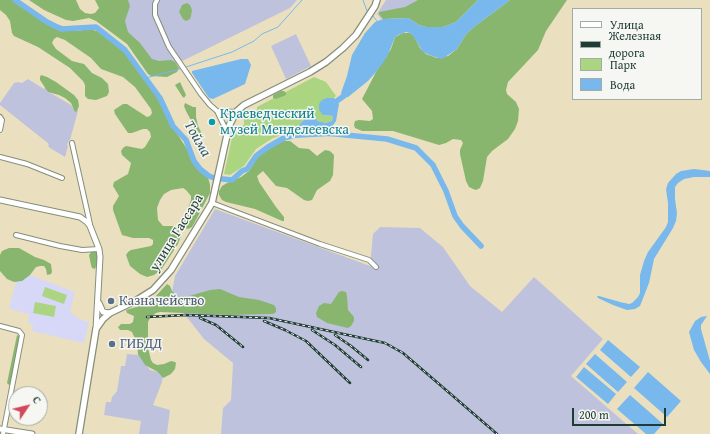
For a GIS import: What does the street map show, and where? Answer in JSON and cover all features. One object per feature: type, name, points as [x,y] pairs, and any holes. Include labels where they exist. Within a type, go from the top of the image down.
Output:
[{"type":"main road","points":[[236,112],[244,105],[316,68],[336,54],[356,35],[375,6],[377,0]]},
{"type":"main road","name":"улица Гассара","points":[[96,329],[103,319],[110,313],[144,296],[164,279],[171,270],[212,203],[228,132],[231,121],[236,112]]},
{"type":"main road","points":[[79,434],[96,329]]},
{"type":"street","points":[[157,0],[155,4],[155,15],[169,47],[200,94],[217,111],[228,132]]},
{"type":"street","points":[[217,111],[236,112]]},
{"type":"street","points":[[0,117],[2,120],[0,130]]},
{"type":"street","points":[[72,143],[90,226],[99,249],[100,268],[96,329]]},
{"type":"street","points":[[0,158],[27,164],[62,178]]},
{"type":"street","points":[[0,200],[80,217],[90,226]]},
{"type":"street","points":[[212,203],[320,244],[369,260],[376,267]]},
{"type":"street","points":[[16,235],[82,250],[99,249]]},
{"type":"street","points":[[98,301],[103,312],[110,313]]},
{"type":"street","points":[[0,326],[19,331],[22,334],[2,431],[32,434]]},
{"type":"shaded area","points":[[109,0],[297,0],[290,8],[158,73],[124,35]]},
{"type":"shaded area","points":[[386,0],[435,0],[388,19],[381,19],[377,14]]},
{"type":"shaded area","points":[[296,34],[311,66],[286,79],[271,46]]},
{"type":"shaded area","points":[[28,79],[44,89],[46,86],[48,88],[47,91],[71,105],[78,111],[70,140],[67,145],[65,157],[50,148],[48,146],[49,144],[0,105],[14,83],[22,83]]},
{"type":"shaded area","points":[[215,209],[370,266],[373,234],[380,227],[420,228],[443,247],[470,286],[502,312],[534,277],[603,339],[571,376],[638,434],[221,434],[223,408],[231,400],[233,363],[204,339],[171,297],[175,276]]},
{"type":"shaded area","points":[[19,271],[75,292],[70,312],[81,320],[89,322],[84,343],[32,331],[33,324],[28,323],[29,314],[9,309]]},
{"type":"shaded area","points":[[127,354],[140,355],[150,370],[163,373],[162,382],[153,405],[170,410],[167,434],[139,434],[141,421],[104,415],[106,402],[111,402],[112,397],[117,391],[121,366],[125,366]]},
{"type":"green space","points":[[0,0],[18,0],[53,23],[77,31],[89,29],[97,31],[123,50],[155,91],[163,106],[167,118],[187,149],[191,160],[196,167],[208,177],[210,193],[192,227],[188,229],[184,228],[183,225],[183,221],[191,200],[191,196],[186,190],[183,188],[171,190],[164,194],[160,200],[157,208],[158,220],[163,226],[175,226],[181,236],[178,244],[161,270],[154,275],[147,277],[140,274],[130,266],[126,255],[131,250],[151,246],[153,244],[153,240],[149,238],[133,238],[122,235],[113,210],[113,206],[119,196],[113,186],[114,182],[128,174],[131,163],[122,155],[121,151],[126,146],[142,149],[151,137],[150,132],[147,129],[128,133],[115,114],[114,110],[123,104],[127,104],[147,117],[152,113],[151,109],[135,87],[123,77],[101,69],[91,58],[65,40],[57,37],[52,43],[56,49],[72,61],[84,64],[92,73],[102,78],[108,84],[109,92],[107,96],[96,100],[88,99],[85,96],[85,85],[83,81],[70,68],[38,47],[14,36],[10,21],[0,10]]},
{"type":"green space","points":[[29,0],[76,0],[80,9],[85,13],[91,14],[95,13],[99,8],[95,0],[128,0],[130,6],[125,21],[128,32],[140,43],[152,59],[159,61],[171,60],[175,62],[179,68],[177,72],[167,77],[151,76],[127,44],[96,21],[89,18],[73,21],[66,20],[44,10]]},
{"type":"green space","points":[[418,0],[478,0],[456,22],[443,27],[426,27],[419,25],[408,18],[383,19],[379,14],[379,12],[405,7]]},
{"type":"green space","points":[[510,0],[567,0],[546,31],[538,50],[508,82],[506,90],[507,94],[516,102],[519,109],[518,121],[515,129],[508,139],[492,151],[487,157],[483,181],[480,188],[476,190],[469,187],[466,181],[460,154],[463,143],[461,140],[453,139],[439,145],[393,131],[362,131],[355,128],[355,121],[370,121],[373,119],[372,111],[362,99],[376,72],[391,49],[395,37],[403,33],[410,33],[414,36],[420,48],[426,54],[437,58],[448,56],[457,49],[467,33]]},
{"type":"green space","points":[[187,3],[190,5],[192,10],[190,19],[186,21],[179,12],[182,5]]},
{"type":"green space","points":[[41,75],[56,82],[74,95],[78,100],[79,106],[77,111],[75,112],[71,103],[65,98],[48,92],[40,80]]},
{"type":"green space","points":[[314,77],[326,82],[336,96],[334,98],[327,98],[323,115],[333,116],[332,121],[326,123],[318,121],[314,115],[304,120],[292,132],[273,138],[256,149],[244,166],[230,175],[224,174],[233,133],[244,125],[244,119],[257,111],[257,107]]},
{"type":"green space","points":[[180,82],[186,95],[184,98],[175,85]]},
{"type":"green space","points":[[284,91],[286,95],[276,99],[273,98],[273,95]]},
{"type":"green space","points":[[185,103],[196,107],[196,117],[201,135],[195,128],[186,111],[184,106]]},
{"type":"green space","points":[[290,141],[299,148],[309,149],[317,156],[325,150],[330,151],[334,155],[333,175],[330,181],[317,190],[312,200],[304,200],[287,188],[276,186],[263,171],[257,176],[259,182],[284,217],[284,221],[255,209],[222,200],[219,195],[219,191],[222,186],[241,177],[249,171],[258,157],[276,143]]},
{"type":"green space","points":[[9,248],[19,248],[51,264],[51,274],[47,275],[44,266],[40,266],[36,267],[30,275],[22,281],[14,282],[7,279],[0,271],[0,255],[2,251]]},
{"type":"green space","points":[[92,251],[96,252],[98,261],[95,269],[92,268],[89,255]]},
{"type":"green space","points":[[167,284],[178,297],[220,289],[239,297],[259,300],[274,305],[276,312],[273,314],[229,315],[156,313],[148,322],[148,348],[151,360],[157,365],[171,361],[176,363],[175,369],[171,374],[163,378],[158,372],[145,365],[138,354],[137,343],[132,332],[128,330],[120,330],[118,327],[121,324],[130,324],[133,322],[134,316],[127,313],[126,310],[146,304],[153,299]]},
{"type":"green space","points":[[45,287],[67,295],[64,304],[42,296]]},
{"type":"green space","points":[[339,292],[346,292],[348,310],[354,317],[354,321],[348,328],[327,323],[317,317],[316,313],[319,306],[324,303],[331,304]]},
{"type":"green space","points":[[35,302],[56,306],[54,317],[33,313]]},
{"type":"green space","points":[[17,335],[21,337],[11,384],[9,385],[7,383]]},
{"type":"water","points":[[478,0],[510,0],[467,33],[457,49],[442,59],[423,52],[410,33],[406,32],[398,35],[395,37],[387,57],[376,72],[368,81],[348,97],[343,97],[341,93],[352,55],[365,33],[375,22],[383,19],[408,18],[419,25],[426,27],[443,27],[456,22]]},
{"type":"water","points":[[241,59],[248,59],[251,65],[245,84],[213,99],[209,98],[192,73],[192,71]]},
{"type":"water","points":[[334,98],[339,104],[336,121],[331,128],[333,133],[332,136],[294,138],[292,132],[304,120],[303,117],[305,113],[309,111],[318,121],[326,123],[332,121],[333,116],[323,115],[319,110],[319,104],[322,100]]},
{"type":"water","points":[[694,169],[710,171],[710,177],[694,177],[684,179],[675,187],[677,213],[676,221],[654,259],[649,283],[640,306],[635,309],[627,310],[598,298],[597,296],[629,304],[638,297],[640,293],[640,275],[644,261],[648,252],[668,222],[666,189],[668,183],[681,171]]},
{"type":"water","points":[[707,316],[701,325],[701,329],[710,361],[710,374],[694,350],[689,332],[695,321],[701,317]]},
{"type":"water","points":[[608,340],[640,367],[631,377],[600,350]]},
{"type":"water","points":[[595,354],[627,382],[618,392],[586,364]]},
{"type":"water","points":[[584,367],[616,394],[608,404],[576,377]]},
{"type":"water","points":[[648,372],[681,401],[667,417],[634,388]]},
{"type":"water","points":[[630,395],[663,424],[654,434],[646,434],[617,409]]},
{"type":"waterway","name":"Тойма","points":[[15,0],[47,22],[61,29],[96,27],[125,50],[160,98],[173,126],[186,140],[194,161],[200,169],[209,176],[232,180],[242,171],[247,169],[256,156],[268,147],[284,138],[299,134]]},
{"type":"waterway","points":[[186,67],[232,52],[254,41],[262,34],[278,27],[302,0]]},
{"type":"waterway","points":[[363,0],[367,11]]},
{"type":"waterway","points":[[372,15],[377,21]]},
{"type":"waterway","points":[[146,78],[180,69]]},
{"type":"waterway","name":"Тойма","points":[[334,106],[334,103],[348,93]]},
{"type":"waterway","points":[[325,133],[387,139],[416,148],[433,165],[446,191],[455,216],[462,226],[481,246]]},
{"type":"railway","points":[[147,317],[186,315],[269,318],[385,343],[403,353],[497,434]]},
{"type":"railway","points":[[200,318],[216,325],[243,347]]},
{"type":"railway","points":[[264,321],[306,341],[350,383]]},
{"type":"railway","points":[[312,330],[335,345],[361,367]]},
{"type":"railway","points":[[335,335],[368,360]]},
{"type":"place","name":"Краеведческий музей Менделеевска","points":[[212,122]]},
{"type":"place","name":"Казначейство","points":[[111,301]]},
{"type":"place","name":"ГИБДД","points":[[112,344]]}]
